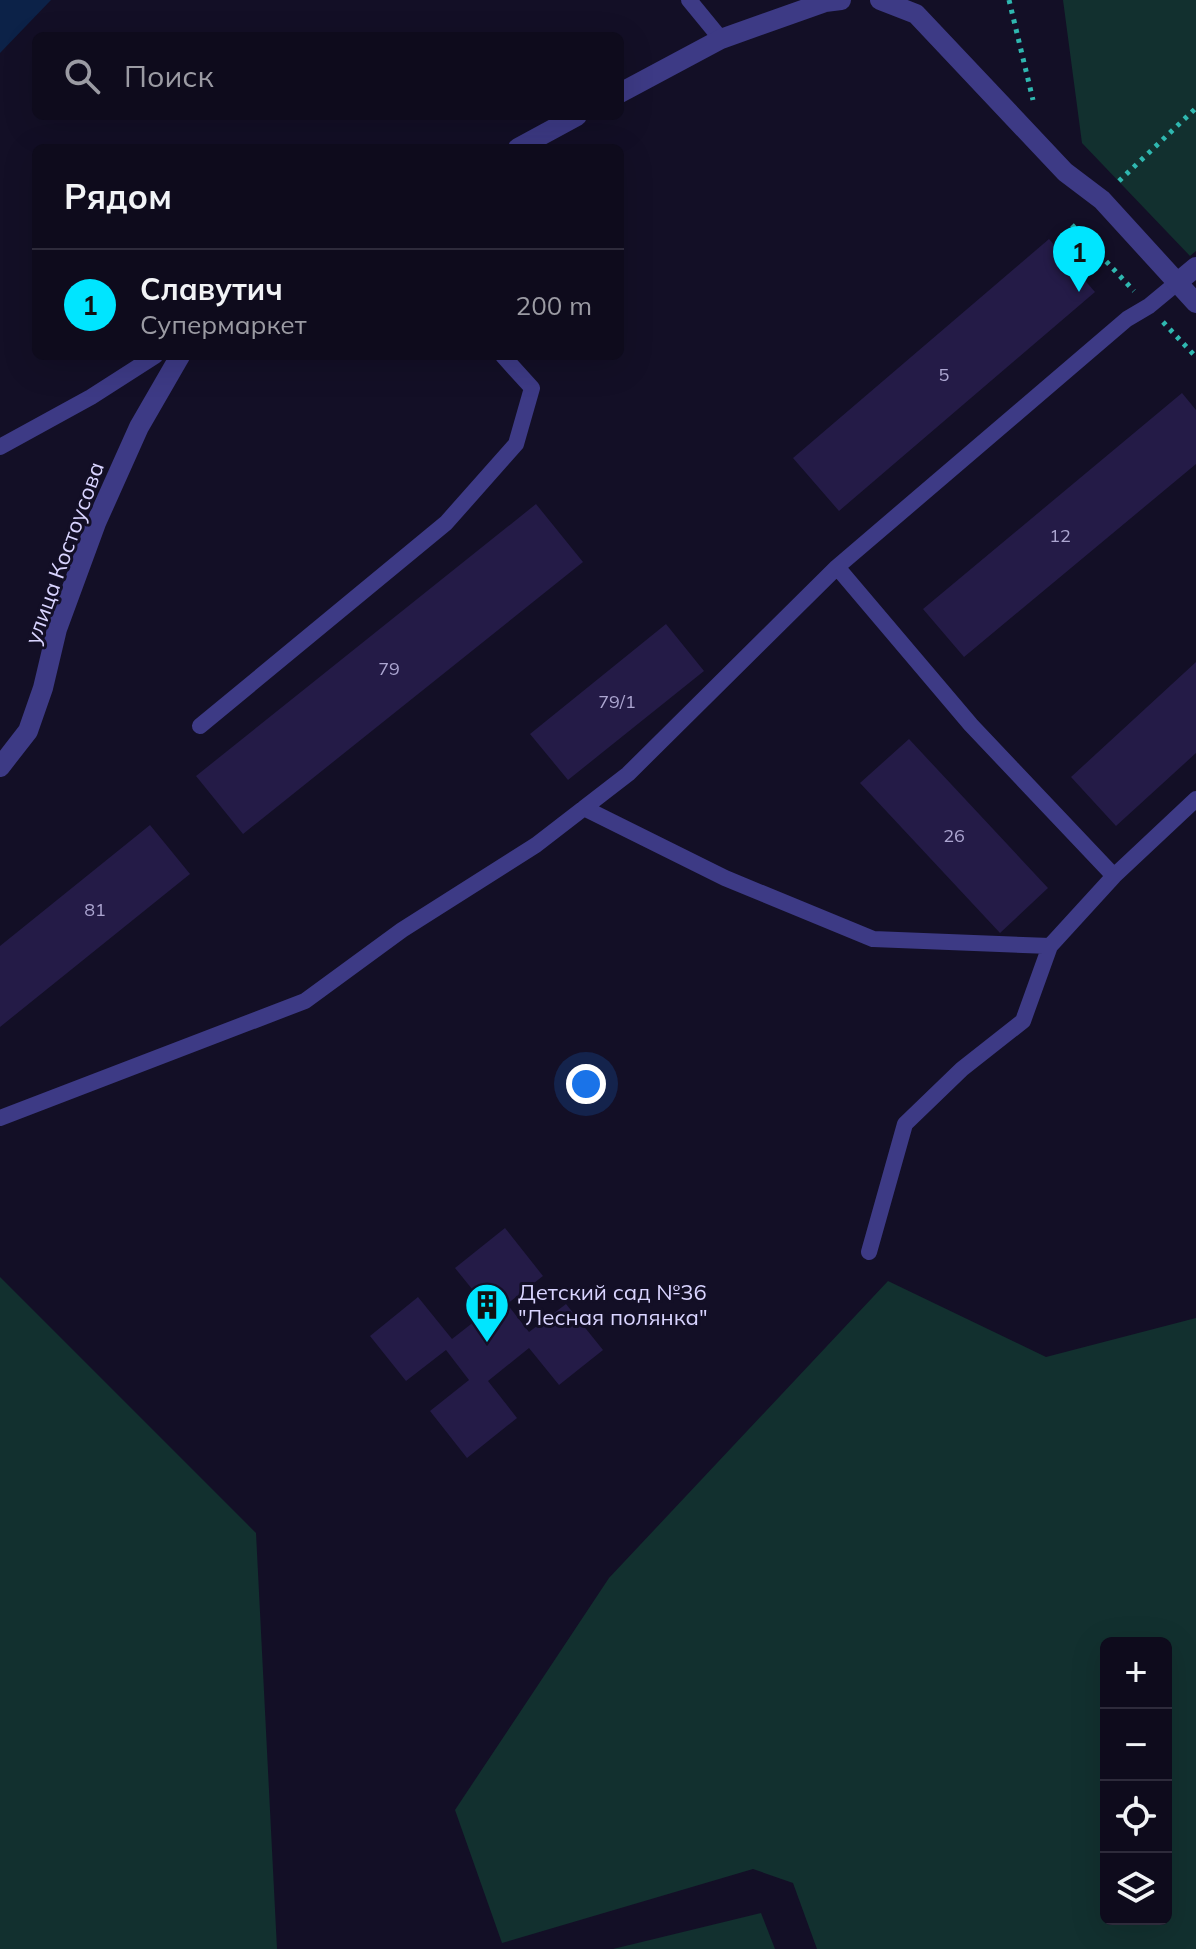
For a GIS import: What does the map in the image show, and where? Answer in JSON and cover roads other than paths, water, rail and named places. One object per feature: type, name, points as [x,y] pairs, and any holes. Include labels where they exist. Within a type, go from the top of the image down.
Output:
[{"type":"street","points":[[624,91],[721,39],[825,2],[841,0]]},
{"type":"street","points":[[880,0],[916,14],[1065,172],[1102,200],[1196,303]]},
{"type":"street","points":[[525,144],[570,120]]},
{"type":"street","points":[[1178,282],[1196,267]]},
{"type":"street","name":"улица Костоусова","points":[[0,767],[28,731],[43,688],[57,629],[96,523],[139,427],[178,360]]},
{"type":"lane","points":[[689,0],[721,39]]},
{"type":"lane","points":[[0,1118],[305,1001],[402,930],[536,845],[628,774],[837,567],[1127,319],[1178,282]]},
{"type":"lane","points":[[0,447],[91,397],[149,360]]},
{"type":"lane","points":[[200,726],[446,523],[516,444],[532,388],[507,360]]},
{"type":"lane","points":[[837,567],[971,725],[1114,876]]},
{"type":"lane","points":[[869,1252],[905,1124],[962,1069],[1023,1021],[1050,946],[1114,876],[1196,799]]},
{"type":"lane","points":[[584,808],[725,878],[873,939],[1050,946]]},
{"type":"water","points":[[0,0],[51,0],[0,53]]},
{"type":"place","name":"Славутич","points":[[1079,292]]},
{"type":"place","name":"Детский сад №36 \"Лесная полянка\"","points":[[487,1344]]}]
